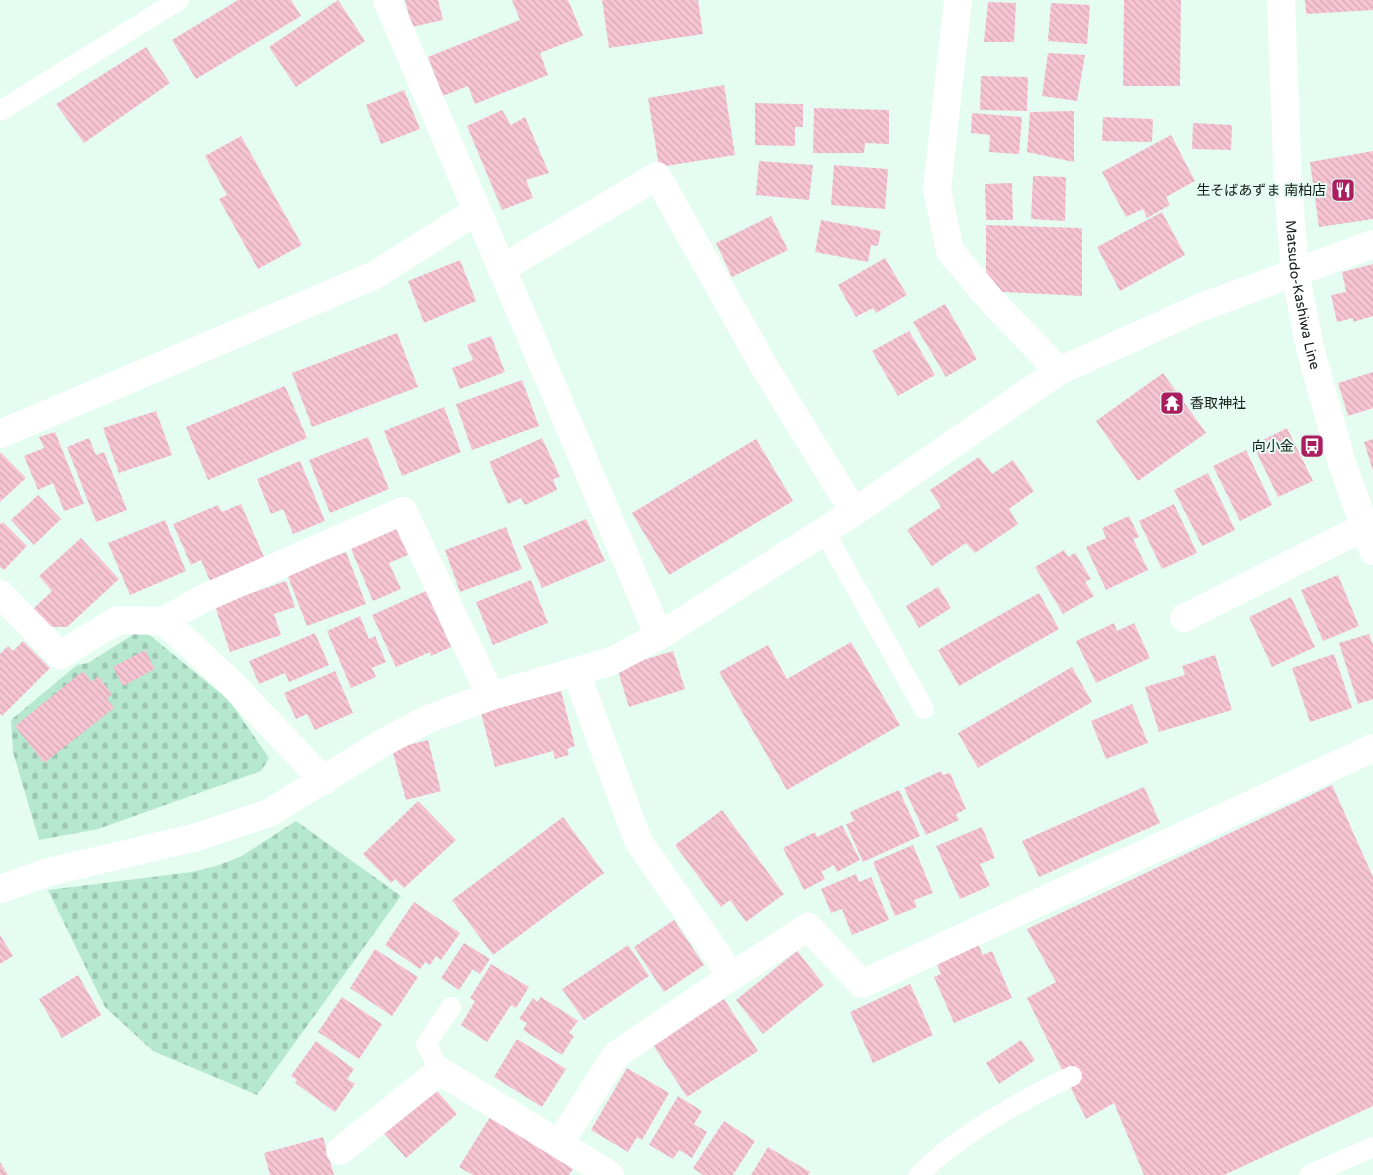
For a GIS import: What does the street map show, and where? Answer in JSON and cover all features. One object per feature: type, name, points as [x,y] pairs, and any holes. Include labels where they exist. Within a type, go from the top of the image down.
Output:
[{"type":"street","points":[[387,0],[500,269],[659,636]]},
{"type":"street","points":[[958,0],[937,189],[950,251],[992,300],[1059,371]]},
{"type":"street","name":"Matsudo-Kashiwa Line","points":[[1281,0],[1288,186],[1295,272],[1310,348],[1341,460],[1369,539]]},
{"type":"street","points":[[500,269],[657,176],[764,368],[854,512]]},
{"type":"street","points":[[0,434],[375,275],[476,211]]},
{"type":"street","points":[[0,889],[49,872],[197,837],[269,813],[324,781],[386,741],[428,719],[491,696],[612,661],[659,636],[854,512],[1059,371],[1199,308],[1373,244]]},
{"type":"street","points":[[0,594],[60,655],[118,620],[164,621],[200,600],[403,510],[491,696]]},
{"type":"street","points":[[1184,618],[1369,539]]},
{"type":"street","points":[[164,621],[231,683],[324,781]]},
{"type":"street","points":[[576,672],[638,840],[732,976]]},
{"type":"street","points":[[559,1144],[616,1056],[732,976],[808,927],[862,984],[1373,748]]},
{"type":"street","points":[[340,1151],[440,1071],[610,1175]]},
{"type":"lane","points":[[0,111],[179,0]]},
{"type":"lane","points":[[824,531],[924,709]]},
{"type":"lane","points":[[440,1071],[426,1044],[451,1007]]},
{"type":"lane","points":[[919,1175],[938,1155],[1034,1094],[1072,1076]]},
{"type":"lane","points":[[1309,1175],[1373,1147]]},
{"type":"green space","points":[[142,629],[229,700],[269,758],[261,771],[98,829],[39,840],[13,752],[11,720],[77,665],[88,663]]},
{"type":"green space","points":[[296,821],[401,896],[257,1095],[153,1051],[105,1007],[48,890],[192,872],[216,866],[240,857]]},
{"type":"building","points":[[238,0],[291,0],[301,16],[196,79],[172,40]]},
{"type":"building","points":[[338,0],[365,41],[296,87],[269,47]]},
{"type":"building","points":[[405,0],[438,0],[443,20],[412,27]]},
{"type":"building","points":[[512,0],[568,0],[583,36],[540,53],[548,75],[475,104],[468,86],[443,96],[428,57],[520,20]]},
{"type":"building","points":[[602,0],[698,0],[703,34],[609,48]]},
{"type":"building","points":[[1124,0],[1181,0],[1180,86],[1123,86]]},
{"type":"building","points":[[1305,0],[1373,0],[1373,10],[1306,14]]},
{"type":"building","points":[[988,2],[1016,3],[1014,42],[984,42]]},
{"type":"building","points":[[1051,3],[1090,5],[1087,44],[1048,41]]},
{"type":"building","points":[[146,47],[170,83],[84,143],[56,104]]},
{"type":"building","points":[[1048,53],[1085,55],[1077,101],[1042,96]]},
{"type":"building","points":[[981,76],[1028,77],[1027,111],[980,110]]},
{"type":"building","points":[[724,85],[735,155],[659,167],[648,98]]},
{"type":"building","points":[[404,90],[420,129],[381,144],[366,105]]},
{"type":"building","points":[[755,103],[803,104],[803,127],[795,127],[795,146],[755,145]]},
{"type":"building","points":[[814,108],[889,110],[889,144],[865,143],[864,153],[813,153]]},
{"type":"building","points":[[502,110],[511,125],[525,117],[549,173],[526,180],[533,198],[502,210],[467,126]]},
{"type":"building","points":[[1074,111],[1074,162],[1027,152],[1030,112]]},
{"type":"building","points":[[972,113],[1022,117],[1019,154],[989,152],[990,135],[971,133]]},
{"type":"building","points":[[1103,117],[1153,119],[1152,142],[1102,141]]},
{"type":"building","points":[[1193,123],[1232,125],[1231,150],[1192,149]]},
{"type":"building","points":[[1171,135],[1195,181],[1166,197],[1170,205],[1147,218],[1143,209],[1126,217],[1102,172]]},
{"type":"building","points":[[241,136],[302,245],[258,269],[219,199],[227,195],[205,156]]},
{"type":"building","name":"生そばあずま 南柏店","points":[[1373,151],[1373,219],[1319,227],[1310,162]]},
{"type":"building","points":[[759,161],[813,165],[809,200],[756,195]]},
{"type":"building","points":[[834,165],[888,169],[885,209],[831,205]]},
{"type":"building","points":[[1033,176],[1066,177],[1065,221],[1031,219]]},
{"type":"building","points":[[1012,183],[1013,220],[986,220],[985,184]]},
{"type":"building","points":[[1162,212],[1185,255],[1120,291],[1097,247]]},
{"type":"building","points":[[771,216],[788,250],[732,277],[716,243]]},
{"type":"building","points":[[821,220],[881,231],[878,246],[871,245],[868,262],[815,252]]},
{"type":"building","points":[[986,225],[1082,228],[1082,296],[986,291]]},
{"type":"building","points":[[885,258],[907,295],[876,313],[873,308],[856,317],[838,285]]},
{"type":"building","points":[[460,260],[476,301],[424,323],[408,281]]},
{"type":"building","points":[[1373,264],[1373,316],[1353,322],[1353,318],[1337,322],[1331,295],[1346,292],[1342,272]]},
{"type":"building","points":[[945,304],[977,359],[946,377],[913,322]]},
{"type":"building","points":[[909,331],[935,375],[898,396],[872,351]]},
{"type":"building","points":[[397,333],[418,387],[312,427],[292,373]]},
{"type":"building","points":[[491,336],[505,372],[460,389],[452,368],[473,360],[467,345]]},
{"type":"building","points":[[1373,372],[1373,408],[1348,416],[1338,383]]},
{"type":"building","points":[[1163,373],[1206,433],[1138,481],[1096,421]]},
{"type":"building","points":[[522,380],[539,426],[472,450],[456,404]]},
{"type":"building","points":[[285,386],[307,438],[208,480],[186,427]]},
{"type":"building","points":[[444,407],[461,452],[402,476],[384,431]]},
{"type":"building","points":[[156,411],[172,455],[119,473],[103,428]]},
{"type":"building","points":[[1287,428],[1313,481],[1278,497],[1253,445]]},
{"type":"building","points":[[55,432],[84,504],[64,511],[53,483],[38,490],[24,456],[44,448],[39,437]]},
{"type":"building","points":[[368,437],[389,489],[330,513],[309,460]]},
{"type":"building","points":[[89,438],[96,455],[104,452],[127,510],[96,522],[67,447]]},
{"type":"building","points":[[542,438],[560,477],[553,479],[557,490],[525,505],[521,498],[508,504],[489,462]]},
{"type":"building","points":[[756,439],[793,501],[669,575],[632,513]]},
{"type":"building","points":[[1373,439],[1373,471],[1364,442]]},
{"type":"building","points":[[1246,450],[1272,505],[1240,521],[1213,466]]},
{"type":"building","points":[[0,452],[26,478],[0,502]]},
{"type":"building","points":[[979,457],[992,474],[1013,460],[1034,491],[1009,509],[1018,524],[975,553],[966,543],[932,566],[907,530],[941,507],[930,490]]},
{"type":"building","points":[[300,461],[325,521],[293,534],[283,509],[271,514],[257,479]]},
{"type":"building","points":[[1208,473],[1235,530],[1202,546],[1174,490]]},
{"type":"building","points":[[38,495],[61,519],[34,545],[11,520]]},
{"type":"building","points":[[241,504],[264,557],[210,581],[201,560],[191,565],[173,524],[218,505],[222,512]]},
{"type":"building","points":[[1174,504],[1197,553],[1162,569],[1139,521]]},
{"type":"building","points":[[1129,516],[1139,537],[1133,539],[1148,570],[1106,590],[1086,547],[1106,538],[1102,528]]},
{"type":"building","points":[[586,519],[605,561],[542,588],[523,546]]},
{"type":"building","points":[[165,520],[186,571],[130,595],[108,543]]},
{"type":"building","points":[[3,522],[27,546],[4,570],[0,567],[0,524]]},
{"type":"building","points":[[397,524],[410,554],[389,563],[401,589],[373,601],[349,544]]},
{"type":"building","points":[[506,527],[522,569],[460,592],[445,550]]},
{"type":"building","points":[[81,538],[119,579],[67,627],[50,627],[33,609],[52,591],[39,576]]},
{"type":"building","points":[[1064,550],[1068,557],[1075,553],[1091,579],[1085,582],[1094,596],[1063,614],[1035,567]]},
{"type":"building","points":[[346,552],[366,604],[307,626],[287,574]]},
{"type":"building","points":[[1338,575],[1359,626],[1323,641],[1301,590]]},
{"type":"building","points":[[531,580],[548,623],[493,645],[476,602]]},
{"type":"building","points":[[286,581],[295,607],[274,614],[281,635],[230,652],[215,606]]},
{"type":"building","points":[[938,587],[951,608],[919,628],[906,606]]},
{"type":"building","points":[[426,591],[451,647],[431,656],[430,652],[396,667],[372,615]]},
{"type":"building","points":[[1039,593],[1059,629],[959,686],[938,650]]},
{"type":"building","points":[[1291,597],[1315,647],[1272,667],[1249,617]]},
{"type":"building","points":[[360,616],[369,639],[375,636],[386,662],[372,668],[376,677],[351,688],[327,631]]},
{"type":"building","points":[[1114,623],[1117,631],[1134,623],[1150,658],[1096,683],[1076,641]]},
{"type":"building","points":[[315,633],[329,665],[289,682],[285,673],[259,684],[249,661]]},
{"type":"building","points":[[1369,634],[1373,645],[1373,699],[1358,704],[1339,643]]},
{"type":"building","points":[[23,641],[50,668],[2,716],[0,713],[0,654],[8,646],[13,651]]},
{"type":"building","points":[[851,642],[900,725],[787,790],[719,672],[768,645],[787,679]]},
{"type":"building","points":[[145,650],[155,669],[123,686],[113,667]]},
{"type":"building","points":[[673,651],[685,689],[629,707],[617,668]]},
{"type":"building","points":[[1334,654],[1352,708],[1310,722],[1292,668]]},
{"type":"building","points":[[1215,655],[1232,710],[1159,732],[1145,687],[1185,675],[1182,666]]},
{"type":"building","points":[[1072,667],[1092,702],[978,768],[958,733]]},
{"type":"building","points":[[83,671],[92,682],[98,676],[112,694],[107,699],[114,708],[44,763],[15,726]]},
{"type":"building","points":[[335,671],[353,713],[315,730],[307,714],[296,719],[284,693]]},
{"type":"building","points":[[561,691],[575,746],[567,749],[569,755],[555,759],[553,751],[495,767],[481,713]]},
{"type":"building","points":[[1132,704],[1148,743],[1106,759],[1091,721]]},
{"type":"building","points":[[428,740],[441,791],[406,800],[392,749]]},
{"type":"building","points":[[941,771],[943,775],[950,773],[966,809],[956,814],[959,820],[926,835],[904,788]]},
{"type":"building","points":[[1332,785],[1373,877],[1373,1106],[1224,1175],[1144,1175],[1114,1103],[1086,1119],[1027,998],[1056,982],[1027,929]]},
{"type":"building","points":[[1144,787],[1160,823],[1039,877],[1022,841]]},
{"type":"building","points":[[899,790],[920,836],[863,862],[846,824],[854,821],[850,812]]},
{"type":"building","points":[[418,801],[456,840],[404,888],[395,879],[391,883],[363,854]]},
{"type":"building","points":[[722,810],[784,894],[746,922],[730,900],[721,907],[675,845]]},
{"type":"building","points":[[563,817],[604,873],[493,955],[452,900]]},
{"type":"building","points":[[842,825],[860,860],[837,872],[834,865],[821,872],[825,879],[804,890],[783,848],[815,832],[817,837]]},
{"type":"building","points":[[982,827],[995,858],[980,864],[990,886],[960,899],[936,846]]},
{"type":"building","points":[[913,845],[933,893],[914,900],[917,907],[895,916],[873,862]]},
{"type":"building","points":[[856,874],[859,882],[871,877],[889,920],[852,935],[842,909],[831,913],[821,889]]},
{"type":"building","points":[[414,902],[460,933],[441,960],[436,956],[430,965],[425,962],[420,969],[385,945]]},
{"type":"building","points":[[674,920],[704,965],[664,992],[634,947]]},
{"type":"building","points":[[0,935],[13,956],[0,964]]},
{"type":"building","points":[[464,943],[490,959],[480,974],[473,969],[459,990],[441,978]]},
{"type":"building","points":[[978,944],[983,955],[992,951],[1012,998],[954,1023],[934,977],[941,974],[936,962]]},
{"type":"building","points":[[628,945],[649,976],[584,1020],[562,989]]},
{"type":"building","points":[[375,949],[418,977],[392,1016],[350,988]]},
{"type":"building","points":[[797,951],[824,985],[763,1034],[736,1000]]},
{"type":"building","points":[[491,964],[529,987],[516,1008],[511,1005],[487,1042],[461,1025],[475,1001],[470,998]]},
{"type":"building","points":[[78,975],[101,1015],[62,1038],[39,999]]},
{"type":"building","points":[[910,984],[933,1035],[873,1063],[850,1012]]},
{"type":"building","points":[[342,997],[382,1024],[359,1059],[318,1032]]},
{"type":"building","points":[[541,997],[578,1021],[569,1033],[574,1036],[562,1055],[523,1030],[527,1023],[519,1019],[533,998],[537,1002]]},
{"type":"building","points":[[724,999],[758,1051],[687,1097],[653,1045]]},
{"type":"building","points":[[517,1039],[566,1069],[542,1107],[494,1077]]},
{"type":"building","points":[[1021,1040],[1035,1060],[999,1084],[986,1063]]},
{"type":"building","points":[[316,1041],[354,1069],[347,1079],[355,1084],[335,1112],[295,1083],[297,1080],[291,1076]]},
{"type":"building","points":[[627,1068],[669,1093],[642,1140],[637,1137],[628,1152],[591,1130]]},
{"type":"building","points":[[432,1085],[457,1114],[406,1158],[381,1130]]},
{"type":"building","points":[[678,1096],[702,1111],[694,1124],[707,1132],[692,1158],[679,1150],[673,1159],[649,1145]]},
{"type":"building","points":[[490,1117],[573,1169],[569,1175],[473,1175],[459,1167]]},
{"type":"building","points":[[724,1121],[755,1141],[733,1175],[703,1175],[693,1168]]},
{"type":"building","points":[[323,1137],[334,1175],[270,1175],[264,1153]]},
{"type":"building","points":[[768,1147],[810,1172],[808,1175],[751,1175]]},
{"type":"building","points":[[0,1162],[8,1175],[0,1175]]},
{"type":"place","name":"生そばあずま 南柏店","points":[[1343,190]]},
{"type":"place","name":"香取神社","points":[[1172,403]]},
{"type":"place","name":"向小金","points":[[1312,446]]}]
